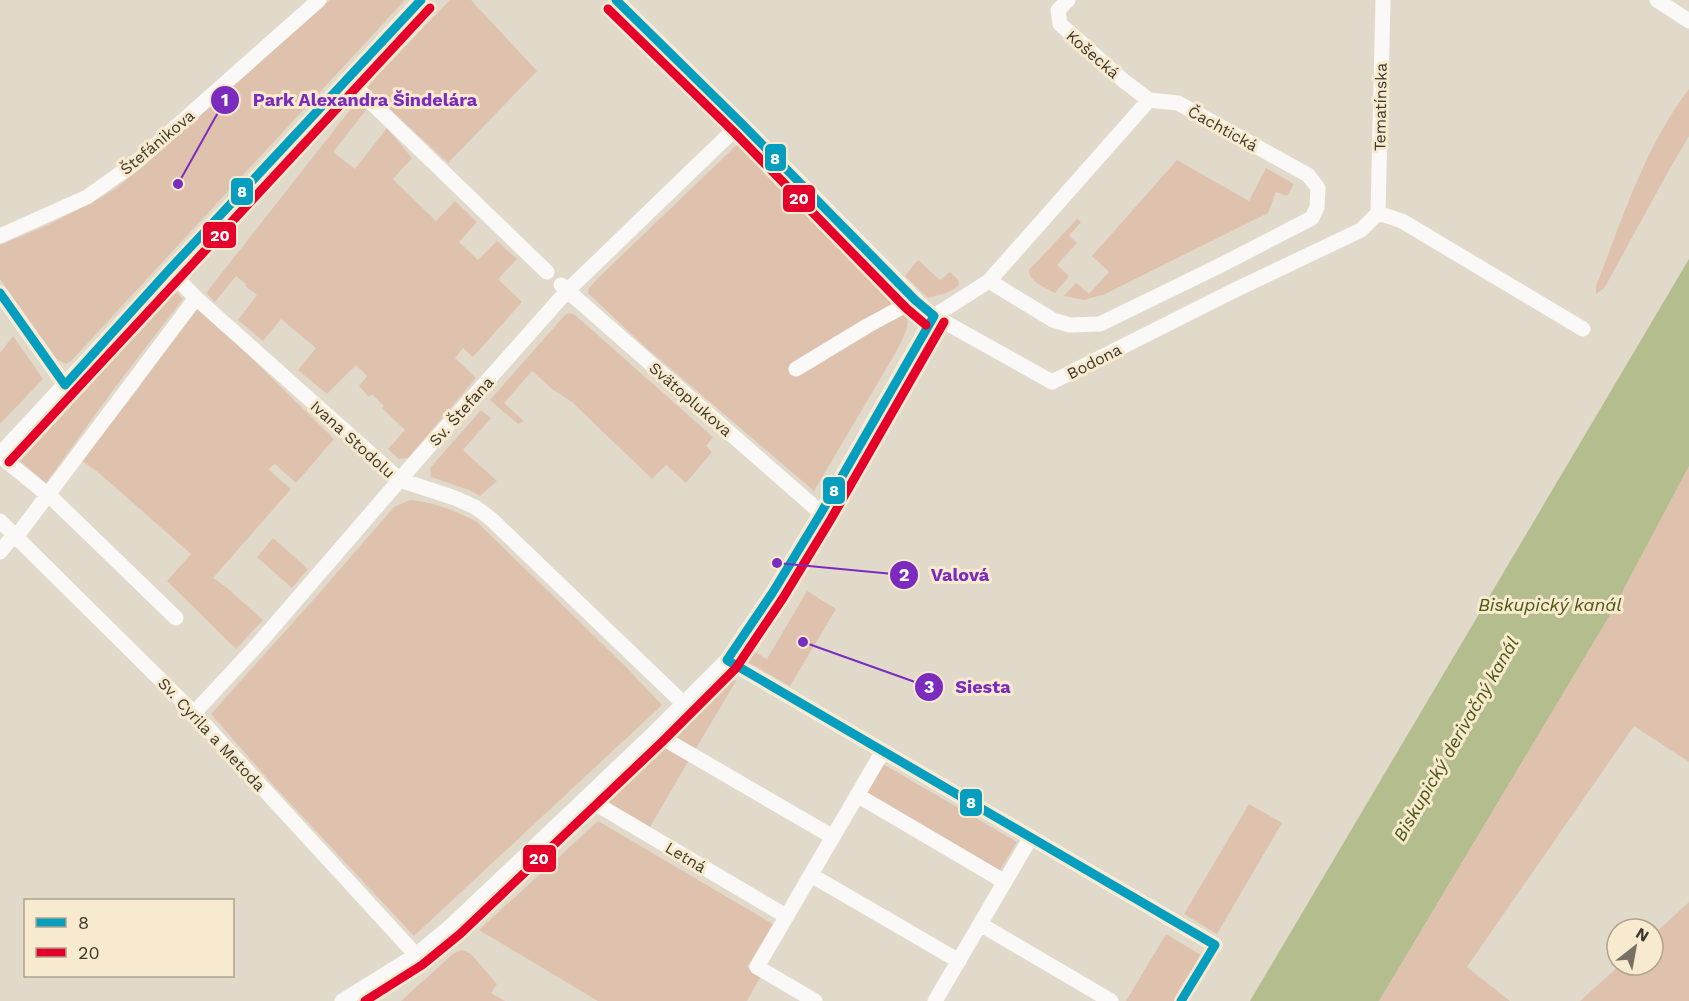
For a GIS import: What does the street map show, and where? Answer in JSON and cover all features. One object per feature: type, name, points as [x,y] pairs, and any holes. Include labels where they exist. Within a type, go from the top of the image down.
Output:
[{"type":"street","name":"Štefánikova","points":[[2,232],[87,197],[135,164],[319,0]]},
{"type":"street","points":[[177,618],[48,495],[0,455],[421,0]]},
{"type":"street","name":"Bodona","points":[[616,0],[915,300],[934,316],[1052,382],[1361,230],[1378,213]]},
{"type":"street","name":"Košecká","points":[[1068,0],[1058,10],[1060,24],[1149,100]]},
{"type":"street","name":"Tematínska","points":[[1378,213],[1383,0]]},
{"type":"street","points":[[1657,0],[1689,21]]},
{"type":"street","points":[[347,79],[547,272]]},
{"type":"street","points":[[342,1001],[416,955],[452,925],[654,733],[727,660],[773,592],[821,513],[934,316],[989,281],[1149,100]]},
{"type":"street","name":"Čachtická","points":[[989,281],[1053,320],[1070,325],[1100,324],[1312,218],[1317,207],[1318,188],[1308,175],[1178,103],[1149,100]]},
{"type":"street","name":"Sv. Štefana","points":[[194,713],[261,642],[564,288],[741,123]]},
{"type":"street","points":[[1378,213],[1402,221],[1583,328]]},
{"type":"street","points":[[1219,266],[1233,291]]},
{"type":"street","name":"Ivana Stodolu","points":[[169,270],[196,298],[400,480],[455,498],[475,507],[490,518],[684,704]]},
{"type":"street","name":"Svätoplukova","points":[[564,288],[821,513]]},
{"type":"street","points":[[0,293],[65,385]]},
{"type":"street","points":[[0,552],[8,542],[16,537],[196,298]]},
{"type":"street","points":[[796,369],[915,300]]},
{"type":"street","name":"Sv. Cyrila a Metoda","points":[[0,521],[194,713],[416,955]]},
{"type":"street","points":[[727,660],[1215,945]]},
{"type":"street","points":[[654,733],[833,837]]},
{"type":"street","points":[[815,1001],[757,967],[883,751]]},
{"type":"street","points":[[857,795],[1005,882]]},
{"type":"street","name":"Letná","points":[[586,798],[786,916]]},
{"type":"street","points":[[935,1001],[1031,837]]},
{"type":"street","points":[[811,875],[959,961]]},
{"type":"street","points":[[980,924],[1111,1001]]},
{"type":"shaded area","points":[[330,0],[405,0],[71,361],[66,364],[57,359],[0,279],[0,245],[48,225],[115,189]]},
{"type":"shaded area","points":[[450,0],[471,0],[537,71],[448,163],[367,88]]},
{"type":"shaded area","points":[[1689,89],[1689,136],[1606,285],[1596,294],[1596,286],[1625,209],[1647,159],[1659,135]]},
{"type":"shaded area","points":[[357,101],[367,109],[333,152],[355,169],[387,128],[412,158],[393,179],[436,221],[455,201],[477,222],[459,242],[478,260],[497,241],[517,259],[498,279],[522,302],[473,357],[463,348],[455,358],[476,378],[408,458],[399,459],[388,449],[405,430],[382,408],[384,406],[372,394],[369,397],[359,386],[367,376],[356,365],[327,394],[298,370],[316,348],[281,319],[263,341],[238,320],[257,295],[245,286],[246,284],[236,276],[215,302],[206,293]]},
{"type":"shaded area","points":[[741,141],[882,284],[902,308],[908,320],[896,352],[814,491],[643,345],[588,293],[589,288],[597,279]]},
{"type":"shaded area","points":[[1177,160],[1249,201],[1266,168],[1294,184],[1287,196],[1276,192],[1268,213],[1105,294],[1084,300],[1064,296],[1076,283],[1089,294],[1109,272],[1092,256]]},
{"type":"shaded area","points":[[1077,219],[1081,222],[1069,236],[1077,243],[1057,265],[1069,276],[1055,293],[1035,281],[1029,270]]},
{"type":"shaded area","points":[[918,260],[940,280],[950,272],[958,280],[959,285],[949,292],[928,298],[905,276]]},
{"type":"shaded area","points":[[176,292],[183,299],[113,390],[46,483],[20,461]]},
{"type":"shaded area","points":[[196,307],[222,332],[224,331],[334,439],[296,483],[275,464],[268,469],[291,489],[213,578],[263,620],[236,649],[167,581],[191,554],[99,473],[81,460],[141,385],[139,383]]},
{"type":"shaded area","points":[[569,313],[575,315],[713,437],[706,446],[712,452],[686,483],[666,465],[652,479],[572,402],[552,389],[532,371],[504,403],[524,421],[518,424],[490,400]]},
{"type":"shaded area","points":[[13,336],[43,379],[0,424],[0,353]]},
{"type":"shaded area","points":[[481,410],[491,418],[463,450],[497,481],[480,496],[431,477],[430,468]]},
{"type":"shaded area","points":[[1689,466],[1689,762],[1634,726],[1467,967],[1510,1001],[1379,1001],[1610,615]]},
{"type":"shaded area","points":[[410,500],[445,508],[477,522],[662,705],[414,936],[274,786],[211,714],[394,507]]},
{"type":"shaded area","points":[[273,538],[308,569],[292,588],[257,557]]},
{"type":"shaded area","points":[[807,591],[836,609],[790,686],[744,660],[743,654],[746,647],[767,659]]},
{"type":"shaded area","points":[[726,674],[736,681],[695,750],[676,739],[676,729]]},
{"type":"shaded area","points":[[667,747],[689,760],[650,827],[601,798],[654,748]]},
{"type":"shaded area","points":[[883,764],[1017,842],[999,872],[865,794]]},
{"type":"shaded area","points":[[1249,804],[1282,823],[1217,934],[1184,914]]},
{"type":"shaded area","points":[[598,821],[773,924],[747,967],[761,976],[747,1001],[598,1001],[479,930]]},
{"type":"shaded area","points":[[1689,902],[1689,1001],[1580,1001],[1607,977],[1665,977],[1665,924]]},
{"type":"shaded area","points":[[1166,934],[1201,955],[1174,1001],[1126,1001]]},
{"type":"shaded area","points":[[462,950],[471,954],[497,984],[491,993],[505,1001],[401,1001],[454,953]]},
{"type":"water","name":"Biskupický kanál","points":[[1689,259],[1689,466],[1610,615],[1379,1001],[1250,1001]]},
{"type":"transit line","name":"8","points":[[65,385],[421,0]]},
{"type":"transit line","name":"8","points":[[616,0],[915,300],[934,316]]},
{"type":"transit line","name":"20","points":[[9,462],[430,8]]},
{"type":"transit line","name":"20","points":[[608,9],[733,131],[906,308],[926,325]]},
{"type":"transit line","name":"8","points":[[0,293],[65,385]]},
{"type":"transit line","name":"8","points":[[727,660],[773,592],[821,513],[934,316]]},
{"type":"transit line","name":"20","points":[[365,1001],[422,965],[460,934],[662,742],[736,668],[783,598],[831,519],[944,322]]},
{"type":"transit line","name":"8","points":[[727,660],[1215,945]]},
{"type":"transit line","name":"8","points":[[1181,1001],[1215,945]]},
{"type":"place","name":"Park Alexandra Šindelára","points":[[178,184]]},
{"type":"place","name":"Valová","points":[[777,563]]},
{"type":"place","name":"Siesta","points":[[803,642]]},
{"type":"water label","name":"Biskupický derivačný kanál","points":[[1456,739]]}]
